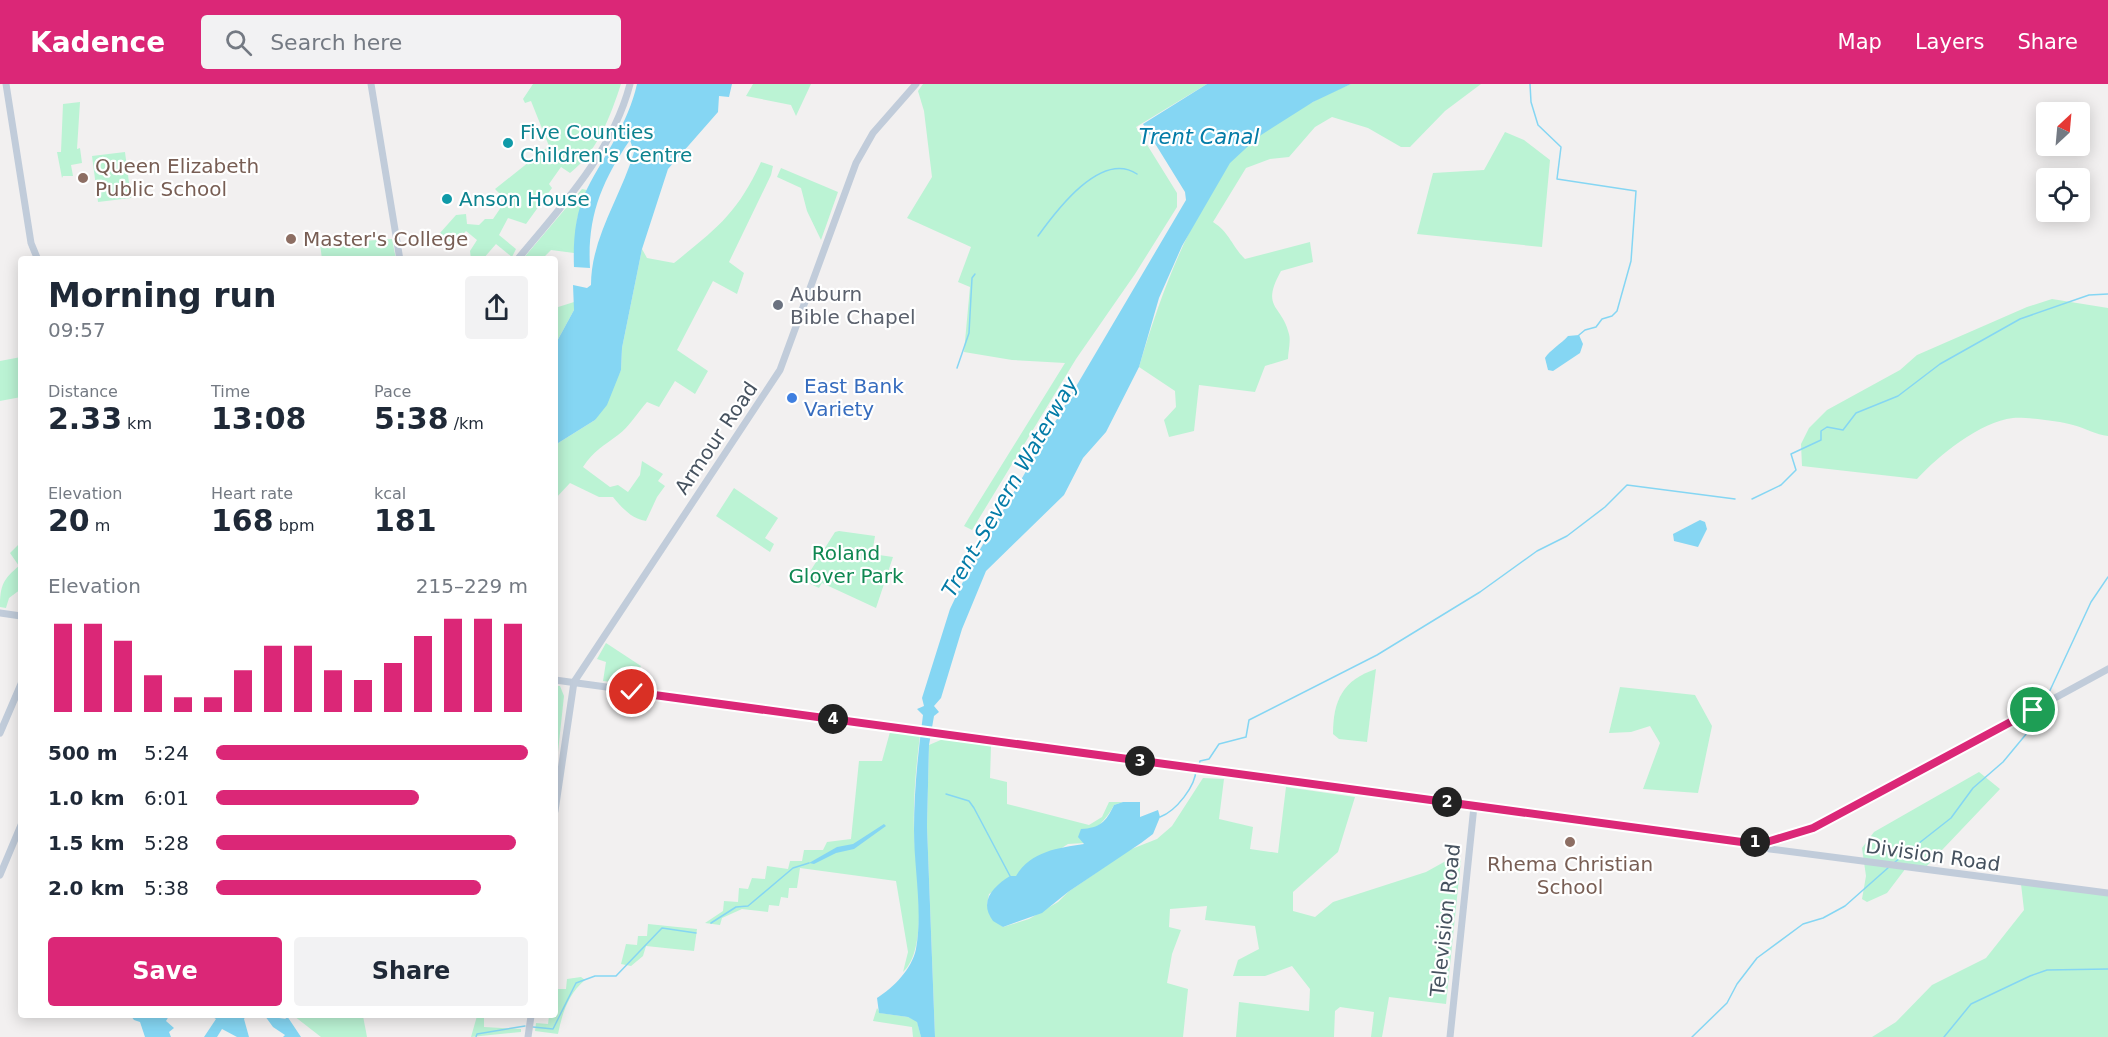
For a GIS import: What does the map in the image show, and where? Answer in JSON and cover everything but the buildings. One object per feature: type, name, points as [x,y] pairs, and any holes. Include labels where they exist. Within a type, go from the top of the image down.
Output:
[{"type":"main road","points":[[6,84],[31,243],[36,256]]},
{"type":"main road","points":[[371,84],[399,256]]},
{"type":"main road","points":[[521,256],[583,181],[618,119],[630,84]]},
{"type":"main road","name":"Armour Road","points":[[558,791],[574,682],[780,370],[856,163],[873,133],[916,84]]},
{"type":"main road","points":[[0,613],[18,616]]},
{"type":"main road","points":[[558,680],[1474,806],[1755,842],[1793,836],[1842,814],[2108,669]]},
{"type":"main road","points":[[0,733],[18,691]]},
{"type":"main road","name":"Television Road","points":[[1450,1037],[1474,806]]},
{"type":"main road","points":[[0,875],[18,832]]},
{"type":"main road","name":"Division Road","points":[[1755,842],[1770,849],[2108,893]]},
{"type":"green space","points":[[533,84],[621,84],[602,133],[580,164],[570,173],[561,167],[549,184],[552,188],[526,224],[508,218],[499,235],[516,249],[512,256],[496,244],[486,256],[471,256],[470,251],[477,240],[466,231],[453,244],[440,233],[456,215],[466,214],[467,224],[479,225],[485,219],[493,219],[506,200],[495,189],[549,146],[531,101],[525,103],[523,99]]},
{"type":"green space","points":[[753,84],[811,84],[796,116],[791,105],[746,96]]},
{"type":"green space","points":[[923,84],[1207,84],[1136,127],[1177,193],[1177,207],[1135,274],[1076,359],[972,530],[964,526],[1065,363],[1012,360],[964,352],[970,287],[958,282],[971,247],[907,218],[932,177],[924,111],[918,91]]},
{"type":"green space","points":[[1351,84],[1481,84],[1445,111],[1410,147],[1401,147],[1368,128],[1332,117],[1315,127],[1289,157],[1270,159],[1246,168],[1213,222],[1223,230],[1240,254],[1245,259],[1310,242],[1313,262],[1281,271],[1272,293],[1274,306],[1286,324],[1289,334],[1288,359],[1265,366],[1255,392],[1199,385],[1194,431],[1169,437],[1164,420],[1176,407],[1175,391],[1139,367],[1166,286],[1187,237],[1213,188],[1238,152],[1268,129],[1304,107]]},
{"type":"green space","points":[[80,102],[77,149],[80,148],[82,163],[71,165],[73,176],[62,178],[57,152],[61,152],[63,104]]},
{"type":"green space","points":[[1505,132],[1524,140],[1550,160],[1542,247],[1417,234],[1433,173],[1484,170]]},
{"type":"green space","points":[[125,152],[131,198],[98,202],[92,156]]},
{"type":"green space","points":[[761,162],[773,166],[771,175],[729,262],[744,273],[737,294],[713,281],[677,350],[708,371],[695,394],[675,381],[659,407],[647,402],[626,428],[595,452],[583,467],[610,487],[618,485],[628,492],[640,475],[642,461],[663,474],[658,481],[665,486],[646,521],[632,515],[613,497],[599,497],[570,483],[558,496],[558,443],[595,420],[621,370],[622,348],[642,249],[647,258],[674,263],[725,219],[752,180]]},
{"type":"green space","points":[[781,168],[838,192],[821,240],[807,211],[801,188],[777,177]]},
{"type":"green space","points":[[582,189],[587,190],[577,219],[574,253],[551,250],[545,256],[525,256]]},
{"type":"green space","points":[[392,239],[395,256],[322,256],[320,244]]},
{"type":"green space","points":[[2052,299],[2108,308],[2108,436],[2060,422],[2013,418],[1987,426],[1961,441],[1917,479],[1802,466],[1801,444],[1809,428],[1827,410],[1900,370],[1917,355],[2027,307]]},
{"type":"green space","points":[[574,302],[574,310],[558,339],[558,307]]},
{"type":"green space","points":[[18,358],[18,398],[0,401],[0,361]]},
{"type":"green space","points":[[734,488],[778,518],[765,538],[774,544],[770,552],[716,516]]},
{"type":"green space","name":"Roland Glover Park","points":[[835,532],[875,536],[872,554],[893,557],[876,608],[822,583],[819,588],[804,581]]},
{"type":"green space","points":[[18,545],[18,565],[10,553]]},
{"type":"green space","points":[[18,567],[18,591],[9,598],[6,608],[0,607],[3,584]]},
{"type":"green space","points":[[606,643],[641,666],[631,684],[603,681],[606,662],[597,659]]},
{"type":"green space","points":[[1376,669],[1367,742],[1339,739],[1333,734],[1333,722],[1342,693],[1355,679]]},
{"type":"green space","points":[[558,686],[564,696],[558,752]]},
{"type":"green space","points":[[1620,687],[1695,695],[1712,726],[1698,793],[1643,789],[1660,743],[1650,726],[1631,732],[1609,733]]},
{"type":"green space","points":[[890,732],[920,735],[914,820],[919,926],[911,960],[903,972],[908,952],[896,881],[800,868],[797,888],[789,888],[788,898],[781,897],[779,906],[769,905],[768,912],[742,909],[722,918],[720,925],[705,923],[723,911],[724,901],[738,902],[739,888],[748,889],[752,878],[765,879],[767,866],[788,869],[790,861],[802,861],[804,850],[823,850],[827,842],[851,839],[859,761],[882,761]]},
{"type":"green space","points":[[943,739],[991,746],[990,778],[1007,782],[1007,804],[1089,825],[1102,817],[1109,802],[1123,802],[1114,805],[1104,820],[1083,841],[1084,843],[1068,844],[989,894],[987,904],[990,916],[1003,927],[1029,919],[1058,902],[1068,892],[1129,850],[1157,839],[1172,826],[1203,778],[1224,779],[1219,819],[1253,827],[1250,849],[1278,853],[1286,787],[1355,797],[1338,852],[1293,892],[1293,911],[1315,917],[1333,902],[1426,872],[1453,857],[1461,859],[1446,1004],[1389,997],[1382,1037],[1371,1037],[1374,1012],[1340,1007],[1335,1011],[1334,1037],[1236,1037],[1239,1002],[1309,1011],[1310,989],[1292,966],[1265,976],[1233,976],[1238,960],[1259,949],[1255,926],[1205,920],[1207,906],[1170,909],[1169,927],[1181,930],[1172,954],[1167,983],[1188,989],[1183,1037],[935,1037],[927,826],[929,745]]},
{"type":"green space","points":[[1979,772],[2000,789],[1923,870],[1906,868],[1887,893],[1867,902],[1862,899],[1866,876],[1862,848],[1874,832]]},
{"type":"green space","points":[[2021,884],[2108,892],[2108,1037],[1872,1037],[1896,1022],[1932,985],[1986,958],[2024,910]]},
{"type":"green space","points":[[648,924],[697,929],[694,951],[646,946],[643,956],[631,966],[621,964],[626,944],[637,945],[638,936],[647,936]]},
{"type":"green space","points":[[581,977],[585,980],[574,992],[567,1005],[558,1034],[535,1031],[536,1023],[548,1024],[549,1018],[558,1018],[558,989],[566,989],[567,979]]},
{"type":"green space","points":[[877,1008],[880,1013],[908,1017],[917,1021],[921,1037],[913,1037],[912,1027],[873,1021]]},
{"type":"green space","points":[[297,1018],[363,1018],[367,1037],[321,1037]]},
{"type":"green space","points":[[476,1018],[484,1018],[484,1027],[521,1029],[521,1032],[471,1037]]},
{"type":"water","points":[[637,84],[732,84],[729,97],[719,96],[718,112],[668,169],[642,249],[622,348],[621,370],[607,405],[595,420],[558,443],[558,339],[574,310],[573,285],[587,288],[591,285],[592,267],[601,234],[634,152],[630,140],[611,171],[598,201],[591,233],[590,268],[574,267],[577,217],[587,189],[633,99]]},
{"type":"water","name":"Trent Canal","points":[[1207,84],[1351,84],[1313,102],[1258,137],[1230,163],[1182,246],[1159,298],[1139,367],[1106,432],[1083,458],[1064,495],[986,571],[962,629],[941,698],[934,706],[939,712],[934,716],[929,745],[927,826],[935,1037],[921,1037],[917,1022],[908,1017],[879,1013],[877,998],[901,977],[916,949],[919,919],[914,815],[923,715],[917,709],[924,706],[922,698],[950,609],[972,563],[1186,200],[1185,192],[1143,124]]},
{"type":"water","points":[[1579,335],[1583,344],[1580,353],[1553,371],[1548,370],[1545,358],[1547,355],[1568,336]]},
{"type":"water","points":[[1700,520],[1705,522],[1707,529],[1698,547],[1674,541],[1673,534]]},
{"type":"water","points":[[1123,802],[1140,802],[1140,817],[1158,810],[1160,817],[1153,834],[1068,892],[1042,913],[1003,927],[993,921],[987,907],[990,895],[998,884],[1010,876],[1016,876],[1029,861],[1037,856],[1055,849],[1084,844],[1078,837],[1081,829],[1102,823],[1114,805]]},
{"type":"water","points":[[884,824],[886,826],[854,849],[836,853],[814,864],[809,863],[837,847],[853,844]]},
{"type":"water","points":[[132,1018],[168,1018],[166,1021],[174,1028],[169,1032],[171,1037],[145,1037],[140,1022]]},
{"type":"water","points":[[214,1018],[245,1018],[249,1037],[237,1037],[222,1029],[217,1037],[204,1037],[216,1019]]},
{"type":"water","points":[[266,1018],[288,1018],[301,1037],[283,1037],[285,1035],[273,1027]]},
{"type":"waterway","points":[[1530,84],[1531,102],[1538,125],[1561,147],[1557,179],[1636,191],[1631,261],[1617,311],[1612,316],[1602,319],[1596,327],[1585,330],[1579,335]]},
{"type":"waterway","points":[[1038,236],[1068,199],[1095,176],[1109,170],[1123,169],[1137,174]]},
{"type":"waterway","points":[[957,368],[969,333],[972,278],[975,274]]},
{"type":"waterway","points":[[1752,499],[1781,485],[1796,470],[1791,454],[1821,440],[1821,431],[1827,427],[1843,430],[1856,413],[1898,396],[1940,364],[2020,319],[2089,295],[2108,294]]},
{"type":"waterway","points":[[1199,765],[1200,761],[1209,759],[1219,744],[1246,737],[1249,720],[1377,655],[1480,592],[1537,551],[1567,536],[1605,507],[1627,485],[1735,499]]},
{"type":"waterway","points":[[2046,699],[2091,602],[2108,577]]},
{"type":"waterway","points":[[1895,862],[1951,818],[1973,788],[2003,762],[2032,727],[2041,709]]},
{"type":"waterway","points":[[1160,817],[1184,797],[1193,783],[1196,769]]},
{"type":"waterway","points":[[946,794],[969,801],[1010,876]]},
{"type":"waterway","points":[[711,923],[736,907],[748,906],[793,868],[809,863]]},
{"type":"waterway","points":[[1692,1037],[1727,1003],[1737,984],[1757,958],[1803,924],[1823,918],[1845,906],[1889,867]]},
{"type":"waterway","points":[[533,1027],[553,1029],[576,983],[595,976],[616,976],[662,928],[696,933]]},
{"type":"waterway","points":[[1944,1037],[1971,1004],[2030,976],[2047,970],[2108,969]]},
{"type":"waterway","points":[[476,1037],[477,1034],[525,1026]]},
{"type":"place","name":"Five Counties Children's Centre","points":[[508,143]]},
{"type":"place","name":"Queen Elizabeth Public School","points":[[83,178]]},
{"type":"place","name":"Anson House","points":[[447,199]]},
{"type":"place","name":"Master's College","points":[[291,239]]},
{"type":"place","name":"Auburn Bible Chapel","points":[[778,305]]},
{"type":"place","name":"East Bank Variety","points":[[792,398]]},
{"type":"place","name":"Rhema Christian School","points":[[1570,842]]},
{"type":"route","points":[[632,692],[1749,843],[1793,836],[1813,828],[2033,710]]},
{"type":"water label","name":"Trent–Severn Waterway","points":[[1010,487]]}]
